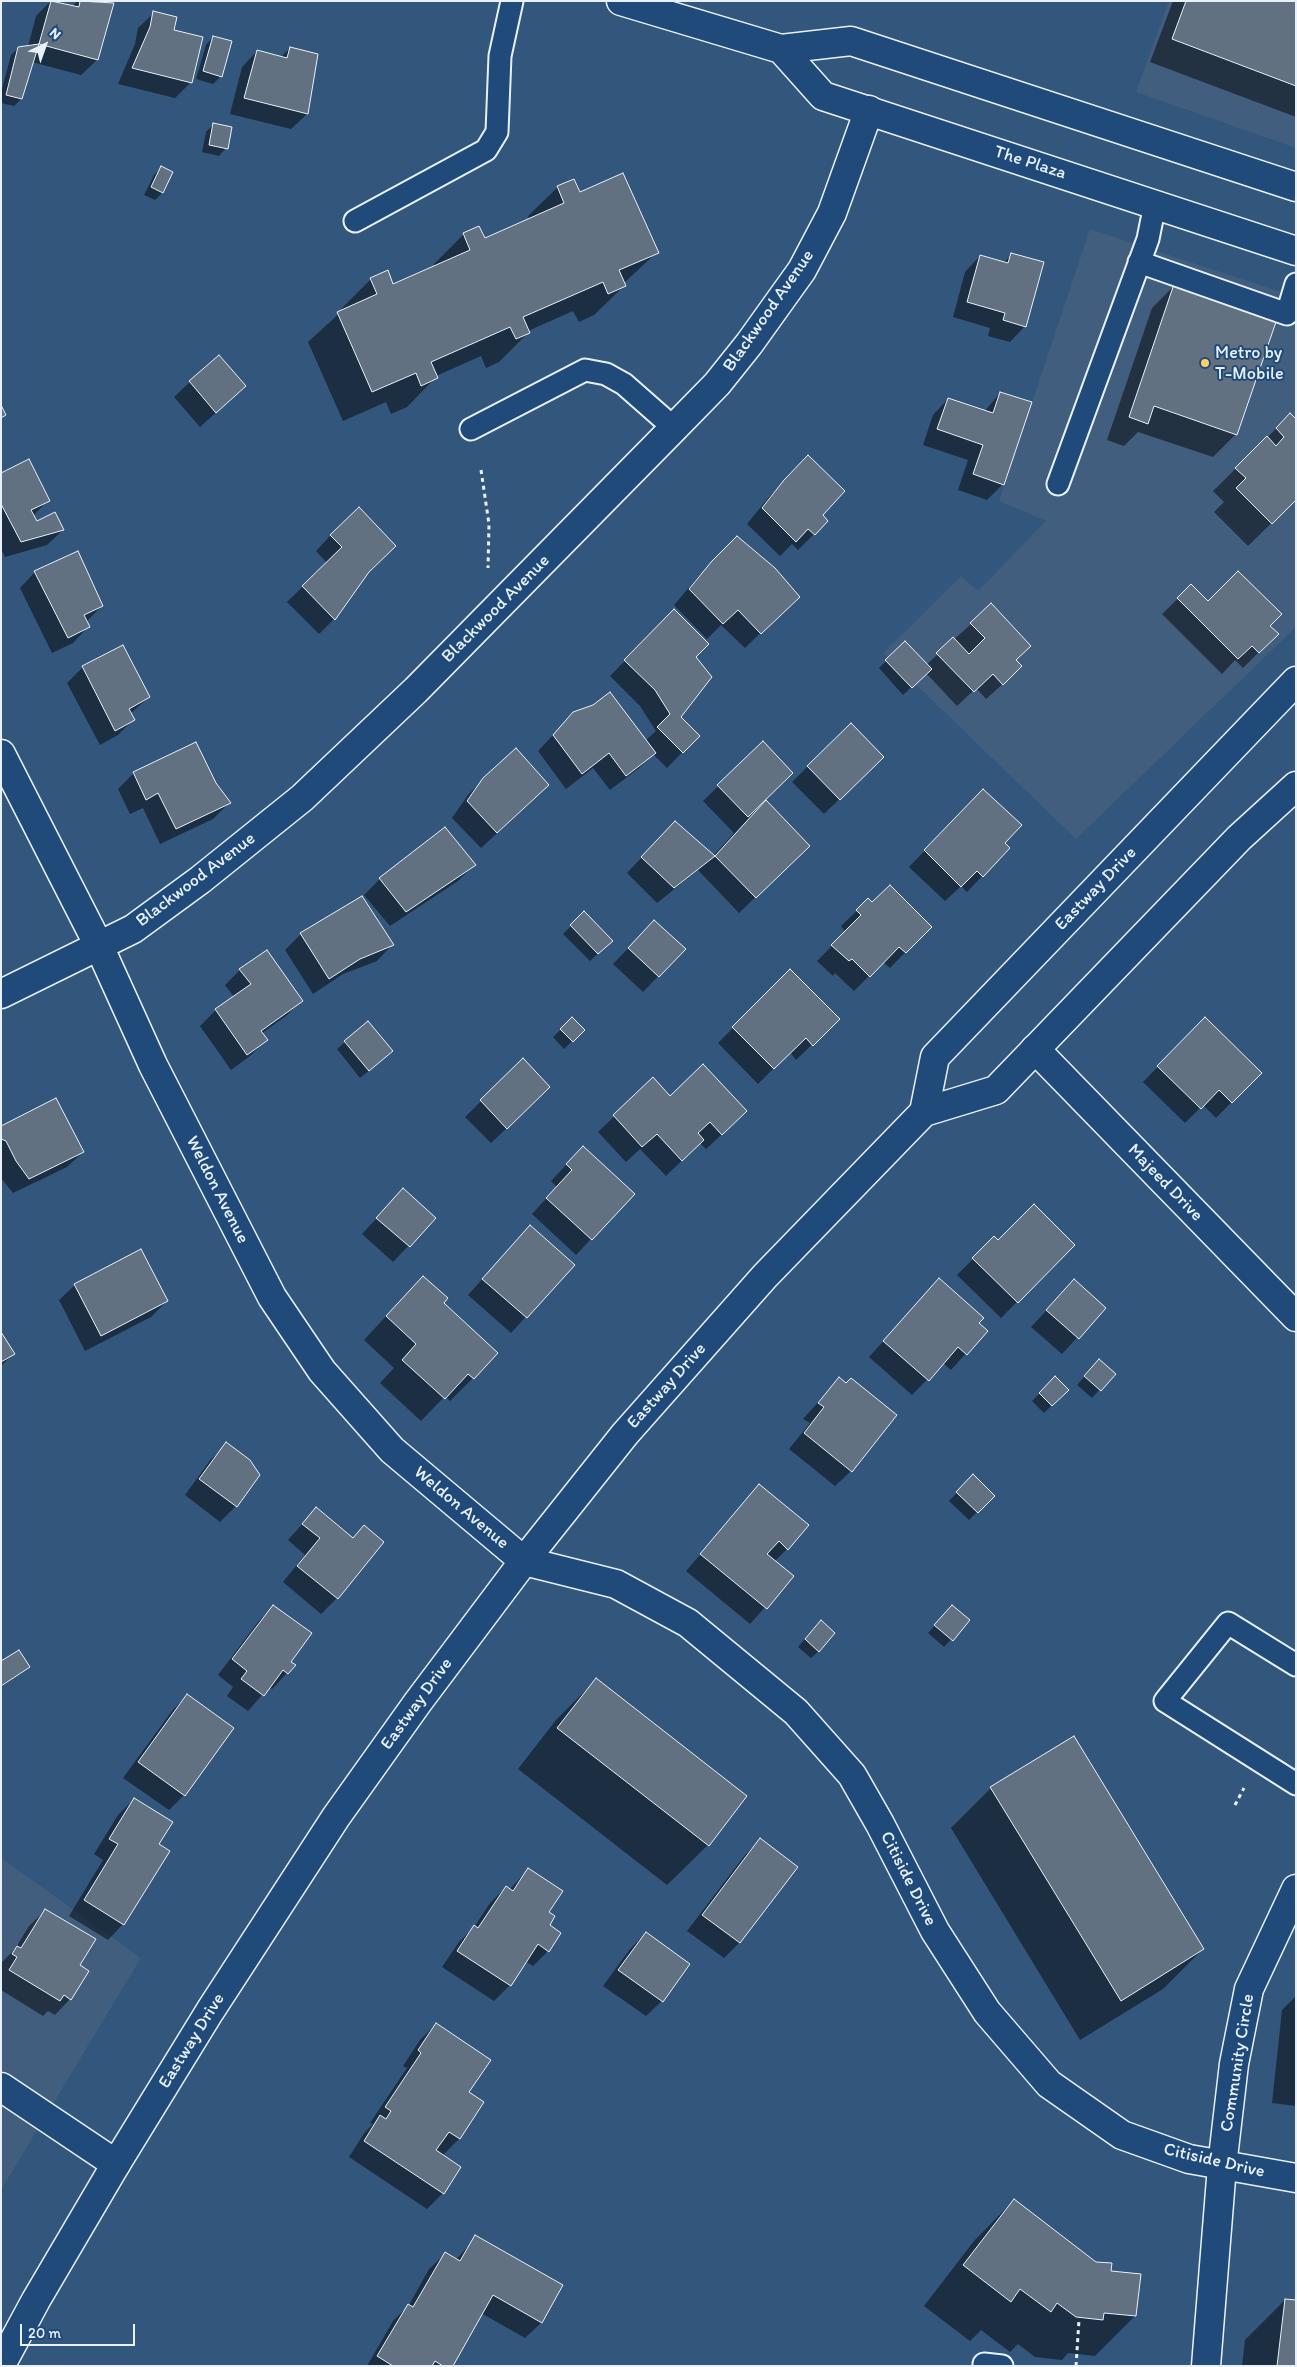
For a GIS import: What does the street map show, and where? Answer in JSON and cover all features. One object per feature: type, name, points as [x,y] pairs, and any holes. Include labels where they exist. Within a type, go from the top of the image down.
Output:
[{"type":"street","points":[[621,1],[781,49],[851,40],[1296,187]]},
{"type":"street","name":"The Plaza","points":[[781,49],[823,96],[1296,251]]},
{"type":"street","name":"Blackwood Avenue","points":[[1,994],[133,929],[200,880],[302,798],[416,690],[674,428],[717,384],[750,344],[802,270],[832,213],[869,110]]},
{"type":"street","name":"Eastway Drive","points":[[924,1112],[936,1057],[1296,681]]},
{"type":"street","name":"Weldon Avenue","points":[[1,754],[99,946],[153,1065],[272,1297],[322,1371],[392,1450],[524,1561]]},
{"type":"street","name":"Eastway Drive","points":[[1,2365],[36,2300],[116,2164],[210,2011],[336,1817],[413,1708],[524,1561],[625,1434],[765,1276],[924,1112],[996,1090],[1239,838],[1296,786]]},
{"type":"street","name":"Majeed Drive","points":[[1035,1049],[1296,1317]]},
{"type":"street","name":"Citiside Drive","points":[[524,1561],[616,1584],[688,1623],[796,1712],[852,1775],[880,1824],[935,1930],[988,2012],[1049,2084],[1122,2135],[1183,2157],[1222,2166],[1296,2178]]},
{"type":"street","name":"Community Circle","points":[[1206,2366],[1222,2166],[1234,2064],[1249,1989],[1296,1889]]},
{"type":"street","points":[[1,2087],[116,2164]]},
{"type":"lane","points":[[355,221],[486,150],[497,132],[500,56],[512,1]]},
{"type":"lane","points":[[1058,484],[1148,239],[1155,204]]},
{"type":"lane","points":[[1139,262],[1286,314],[1296,284]]},
{"type":"lane","points":[[471,429],[585,370],[606,374],[624,384],[674,428]]},
{"type":"lane","points":[[1296,1665],[1228,1623],[1165,1701],[1296,1784]]},
{"type":"path","points":[[481,470],[489,524],[488,569]]},
{"type":"path","points":[[1076,2366],[1079,2320]]},
{"type":"shaded area","points":[[1169,1],[1296,1],[1296,148],[1136,92]]},
{"type":"shaded area","points":[[1090,229],[1296,297],[1296,627],[1076,839],[883,653],[961,576],[978,591],[1046,521],[999,501]]},
{"type":"shaded area","points":[[1,1858],[141,1958],[1,2190]]},
{"type":"building","points":[[51,1],[79,7],[80,1],[114,3],[98,60],[39,44]]},
{"type":"building","points":[[1186,1],[1296,1],[1296,86],[1172,39]]},
{"type":"building","points":[[153,11],[177,17],[174,30],[203,37],[192,83],[132,68],[150,27]]},
{"type":"building","points":[[213,36],[232,41],[222,77],[203,71]]},
{"type":"building","points":[[39,44],[22,99],[6,95],[18,47]]},
{"type":"building","points":[[290,47],[318,54],[308,114],[244,98],[257,50],[287,58]]},
{"type":"building","points":[[213,123],[232,127],[228,149],[209,145]]},
{"type":"building","points":[[161,166],[173,172],[163,193],[151,187]]},
{"type":"building","points":[[623,173],[659,253],[619,270],[626,286],[608,294],[603,282],[523,317],[530,333],[516,339],[510,327],[431,362],[438,378],[421,386],[416,373],[372,392],[337,312],[377,294],[370,278],[388,270],[393,284],[470,250],[463,233],[479,226],[485,238],[564,203],[557,186],[574,179],[580,192]]},
{"type":"building","points":[[1011,253],[1044,262],[1026,327],[1003,320],[1005,313],[967,302],[980,255],[1008,263]]},
{"type":"building","name":"Metro by T-Mobile","points":[[1174,284],[1277,319],[1237,435],[1154,406],[1148,424],[1129,417]]},
{"type":"building","points":[[219,355],[246,386],[216,413],[189,381]]},
{"type":"building","points":[[1000,392],[1032,402],[1004,485],[973,474],[983,445],[937,429],[948,398],[993,413]]},
{"type":"building","points":[[1,405],[6,415],[1,418]]},
{"type":"building","points":[[1290,413],[1296,419],[1296,500],[1272,524],[1236,488],[1246,478],[1235,468],[1267,436],[1276,446],[1284,437],[1276,428]]},
{"type":"building","points":[[808,455],[845,491],[823,515],[828,521],[815,535],[808,529],[796,542],[762,508],[784,480]]},
{"type":"building","points":[[29,459],[50,501],[31,510],[37,521],[55,512],[64,530],[21,542],[1,504],[1,473]]},
{"type":"building","points":[[359,507],[396,546],[369,572],[335,620],[302,586],[342,547],[330,535]]},
{"type":"building","points":[[737,536],[775,568],[800,597],[761,634],[738,610],[723,624],[689,589],[712,561]]},
{"type":"building","points":[[78,551],[103,606],[84,615],[90,627],[68,638],[34,571]]},
{"type":"building","points":[[1238,571],[1282,614],[1270,626],[1279,634],[1259,653],[1252,646],[1238,659],[1177,598],[1191,584],[1208,601]]},
{"type":"building","points":[[991,603],[1031,646],[1016,660],[1022,666],[1003,685],[993,674],[974,692],[936,653],[953,637],[969,654],[985,638],[970,623]]},
{"type":"building","points":[[674,609],[709,644],[696,657],[712,677],[681,717],[700,736],[683,753],[657,727],[670,714],[655,690],[624,660]]},
{"type":"building","points":[[905,641],[932,669],[912,688],[885,660]]},
{"type":"building","points":[[123,645],[150,697],[129,709],[135,720],[115,731],[82,666]]},
{"type":"building","points":[[610,692],[656,753],[626,776],[609,753],[582,774],[553,735],[573,712],[593,705]]},
{"type":"building","points":[[851,723],[884,757],[840,800],[807,766]]},
{"type":"building","points":[[763,741],[793,773],[748,817],[717,785]]},
{"type":"building","points":[[196,742],[216,783],[231,803],[176,829],[158,793],[146,800],[133,772]]},
{"type":"building","points":[[516,748],[549,785],[497,833],[467,801],[483,778]]},
{"type":"building","points":[[983,789],[1022,825],[1005,843],[1010,848],[983,877],[977,871],[961,887],[924,850]]},
{"type":"building","points":[[766,800],[810,846],[756,898],[715,856]]},
{"type":"building","points":[[675,821],[715,856],[674,888],[641,857]]},
{"type":"building","points":[[445,827],[476,865],[406,912],[379,878]]},
{"type":"building","points":[[890,885],[932,927],[906,953],[899,947],[870,977],[852,959],[849,961],[831,945],[861,915],[856,910],[868,898],[872,902]]},
{"type":"building","points":[[362,896],[394,945],[360,959],[329,979],[300,933]]},
{"type":"building","points":[[584,911],[613,941],[598,954],[570,925]]},
{"type":"building","points":[[654,920],[686,949],[659,977],[628,948]]},
{"type":"building","points":[[267,950],[303,1001],[261,1031],[268,1040],[247,1055],[215,1009],[251,984],[239,969]]},
{"type":"building","points":[[790,969],[840,1019],[813,1046],[806,1038],[774,1069],[732,1027]]},
{"type":"building","points":[[572,1017],[585,1030],[573,1042],[560,1029]]},
{"type":"building","points":[[1205,1017],[1262,1073],[1232,1103],[1219,1090],[1201,1109],[1157,1066]]},
{"type":"building","points":[[368,1021],[393,1051],[369,1071],[344,1041]]},
{"type":"building","points":[[523,1058],[550,1087],[507,1129],[480,1100]]},
{"type":"building","points":[[703,1064],[747,1111],[722,1135],[710,1122],[698,1133],[704,1140],[682,1161],[657,1134],[642,1147],[613,1115],[653,1077],[670,1096]]},
{"type":"building","points":[[56,1098],[84,1152],[29,1179],[16,1161],[6,1141],[1,1139],[1,1126]]},
{"type":"building","points":[[583,1146],[635,1194],[592,1240],[546,1198],[572,1170],[566,1164]]},
{"type":"building","points":[[403,1188],[436,1218],[410,1247],[376,1218]]},
{"type":"building","points":[[1034,1204],[1075,1245],[1018,1303],[972,1258],[994,1236],[998,1240]]},
{"type":"building","points":[[530,1225],[575,1265],[527,1318],[482,1279]]},
{"type":"building","points":[[141,1249],[168,1301],[101,1336],[74,1284]]},
{"type":"building","points":[[423,1276],[448,1298],[444,1303],[498,1353],[474,1379],[468,1374],[445,1399],[402,1360],[416,1344],[386,1316]]},
{"type":"building","points":[[939,1278],[984,1318],[979,1323],[988,1331],[967,1355],[958,1347],[929,1381],[883,1341]]},
{"type":"building","points":[[1074,1279],[1106,1308],[1079,1339],[1046,1310]]},
{"type":"building","points":[[1,1332],[15,1354],[1,1362]]},
{"type":"building","points":[[1099,1359],[1116,1374],[1101,1391],[1084,1376]]},
{"type":"building","points":[[1055,1376],[1069,1390],[1052,1406],[1039,1393]]},
{"type":"building","points":[[839,1377],[846,1383],[851,1378],[897,1415],[852,1472],[804,1433],[824,1407],[818,1403]]},
{"type":"building","points":[[226,1442],[250,1460],[260,1475],[237,1507],[199,1479]]},
{"type":"building","points":[[973,1474],[995,1496],[978,1513],[956,1492]]},
{"type":"building","points":[[759,1484],[809,1525],[788,1550],[779,1541],[767,1554],[794,1576],[767,1609],[700,1554]]},
{"type":"building","points":[[316,1507],[353,1538],[364,1525],[384,1542],[338,1599],[297,1566],[320,1538],[302,1524]]},
{"type":"building","points":[[273,1605],[312,1633],[291,1662],[296,1665],[288,1674],[283,1670],[264,1696],[241,1679],[247,1671],[232,1659]]},
{"type":"building","points":[[952,1605],[970,1620],[953,1641],[934,1625]]},
{"type":"building","points":[[821,1620],[835,1633],[819,1652],[805,1639]]},
{"type":"building","points":[[19,1650],[30,1667],[1,1686],[1,1661]]},
{"type":"building","points":[[596,1678],[747,1796],[709,1846],[557,1728]]},
{"type":"building","points":[[187,1694],[234,1728],[185,1796],[138,1762]]},
{"type":"building","points":[[1074,1736],[1204,1949],[1121,2001],[990,1787]]},
{"type":"building","points":[[134,1798],[173,1822],[159,1844],[170,1851],[124,1925],[84,1900],[118,1844],[109,1839]]},
{"type":"building","points":[[760,1838],[798,1867],[740,1943],[702,1915]]},
{"type":"building","points":[[528,1868],[563,1891],[549,1912],[555,1916],[550,1925],[561,1933],[549,1952],[538,1944],[511,1986],[457,1951],[474,1925],[478,1928],[506,1886],[513,1891]]},
{"type":"building","points":[[45,1909],[96,1939],[80,1965],[89,1971],[71,2000],[64,1995],[60,2001],[9,1970],[17,1957],[12,1954],[17,1946],[21,1948]]},
{"type":"building","points":[[646,1932],[690,1964],[663,2002],[618,1970]]},
{"type":"building","points":[[436,2023],[491,2060],[469,2092],[484,2102],[460,2139],[449,2132],[436,2150],[461,2167],[444,2194],[364,2141],[380,2115],[386,2119],[391,2111],[385,2107],[421,2053],[418,2050]]},
{"type":"building","points":[[1014,2199],[1096,2262],[1112,2263],[1111,2271],[1141,2274],[1136,2316],[1104,2313],[1103,2320],[1076,2317],[1057,2303],[1051,2312],[1020,2289],[1011,2302],[963,2265]]},
{"type":"building","points":[[475,2235],[563,2285],[542,2323],[493,2295],[453,2366],[443,2366],[435,2361],[432,2366],[393,2366],[377,2356],[408,2304],[413,2307],[445,2252],[460,2261]]},
{"type":"building","points":[[1285,2299],[1296,2300],[1296,2366],[1277,2366]]},
{"type":"place","name":"Metro by T-Mobile","points":[[1205,363]]}]
